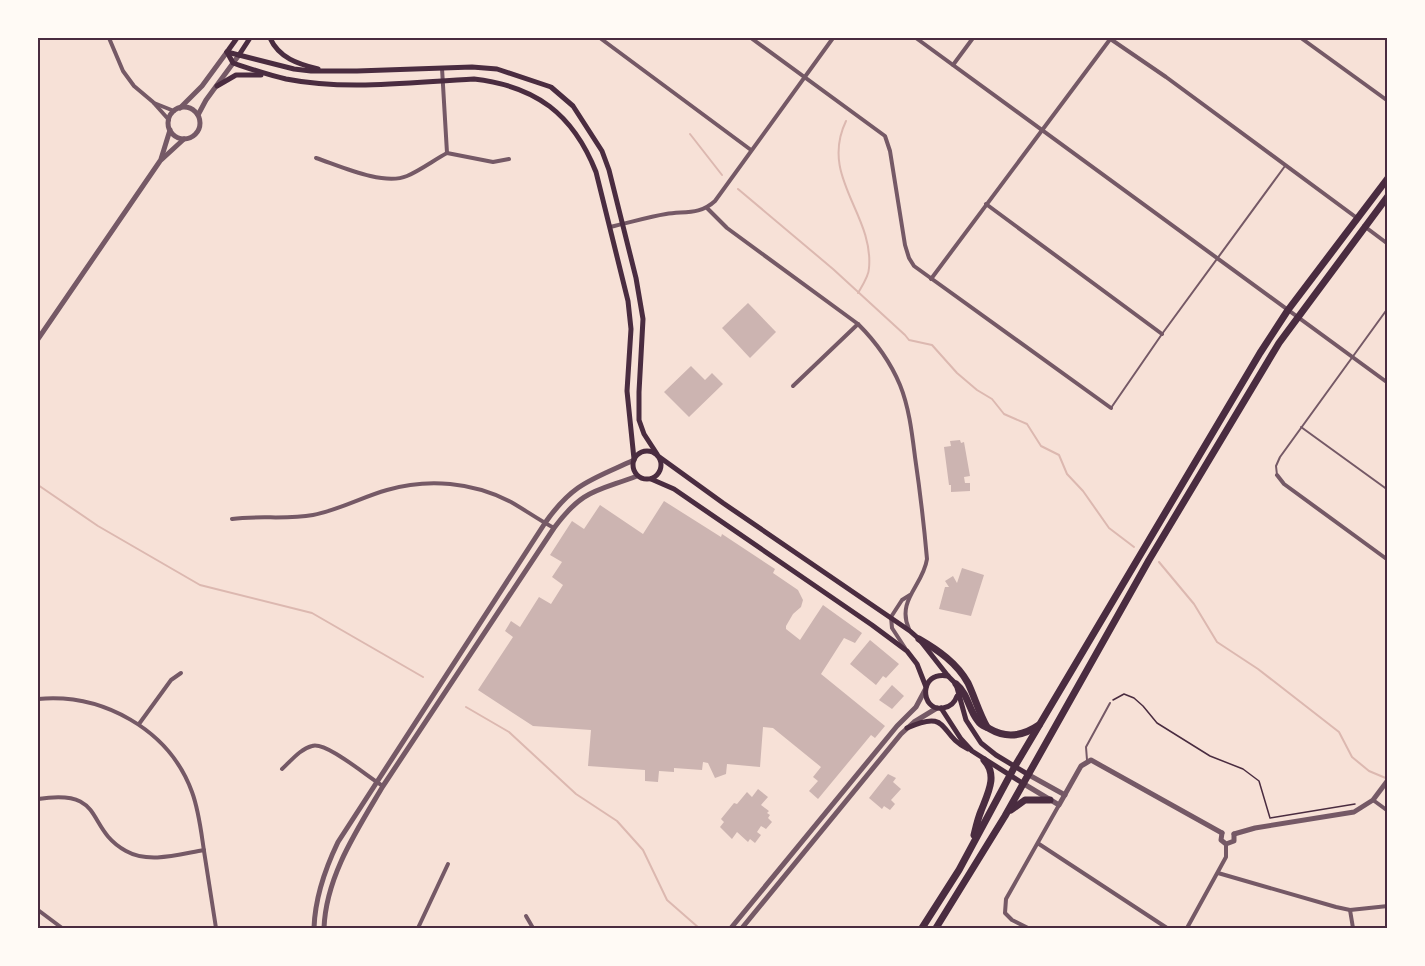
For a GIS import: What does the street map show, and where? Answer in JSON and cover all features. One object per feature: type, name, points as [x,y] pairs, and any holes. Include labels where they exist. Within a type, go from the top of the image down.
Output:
[{"type":"highway","points":[[922,928],[970,849],[1009,776],[1233,398],[1288,310],[1388,178]]},
{"type":"highway","points":[[936,928],[1024,784],[1149,560],[1242,404],[1296,317],[1388,196]]},
{"type":"highway","points":[[919,639],[943,654],[967,681],[987,727]]},
{"type":"highway","points":[[956,684],[963,690],[980,725],[998,733],[1013,736],[1028,732],[1043,721]]},
{"type":"highway","points":[[970,849],[992,778],[991,769],[984,759]]},
{"type":"highway","points":[[1005,816],[1025,800],[1050,800]]},
{"type":"main road","points":[[227,52],[237,38]]},
{"type":"main road","points":[[239,55],[250,38]]},
{"type":"main road","points":[[270,38],[278,50],[294,62],[331,71]]},
{"type":"main road","points":[[227,52],[294,69],[331,71],[480,67],[496,69],[551,87],[573,106],[602,151],[609,170],[636,278],[643,319],[639,420],[644,434],[662,464],[656,476],[651,479]]},
{"type":"main road","points":[[227,52],[233,63],[272,76],[305,82],[345,84],[474,79],[494,81],[516,87],[551,106],[567,121],[589,153],[596,172],[625,283],[630,317],[627,391],[633,469],[637,476],[669,485],[907,651],[917,664],[930,703],[939,708],[972,751]]},
{"type":"main road","points":[[217,86],[236,75],[272,76]]},
{"type":"main road","points":[[634,460],[644,451],[658,455],[723,503],[910,631],[956,684],[966,720],[974,735],[987,749],[1029,775]]},
{"type":"main road","points":[[926,688],[936,676],[948,676]]},
{"type":"main road","points":[[939,708],[953,703],[958,694]]},
{"type":"main road","points":[[907,728],[933,720],[940,722],[959,745],[1024,784]]},
{"type":"street","points":[[109,38],[123,71],[134,86],[153,102],[168,120],[170,130],[175,136],[184,140]]},
{"type":"street","points":[[600,38],[751,150]]},
{"type":"street","points":[[751,38],[885,136],[890,151],[905,245],[914,266],[1111,408]]},
{"type":"street","points":[[610,227],[707,208],[715,201],[833,38]]},
{"type":"street","points":[[916,38],[1388,383]]},
{"type":"street","points":[[953,64],[973,38]]},
{"type":"street","points":[[931,279],[1110,38],[1357,219]]},
{"type":"street","points":[[1301,38],[1388,101]]},
{"type":"street","points":[[168,120],[174,111],[202,86],[227,52]]},
{"type":"street","points":[[198,116],[206,100],[239,55]]},
{"type":"street","points":[[442,68],[447,153]]},
{"type":"street","points":[[153,102],[174,111]]},
{"type":"street","points":[[38,339],[160,161],[184,140],[192,138],[198,132],[200,124],[198,116],[191,108],[180,108]]},
{"type":"street","points":[[160,161],[170,130]]},
{"type":"street","points":[[316,159],[391,180],[407,176],[447,153],[493,162],[509,159]]},
{"type":"street","points":[[986,204],[1162,334]]},
{"type":"street","points":[[707,208],[727,228],[858,324],[888,359],[906,402],[919,482],[927,559],[925,569],[910,594],[905,617],[910,631]]},
{"type":"street","points":[[1364,226],[1388,244]]},
{"type":"street","points":[[793,386],[858,324]]},
{"type":"street","points":[[314,928],[317,900],[331,858],[341,837],[544,523],[565,497],[577,487],[634,460]]},
{"type":"street","points":[[1277,475],[1284,484],[1388,560]]},
{"type":"street","points":[[324,928],[329,895],[337,870],[359,826],[383,786],[554,528],[569,508],[579,500],[599,488],[637,476]]},
{"type":"street","points":[[231,519],[285,518],[315,514],[386,490],[431,483],[456,484],[479,489],[510,501],[554,528]]},
{"type":"street","points":[[907,651],[892,628],[891,616],[902,600],[910,594]]},
{"type":"street","points":[[139,724],[171,680],[181,674]]},
{"type":"street","points":[[730,928],[897,726],[916,707],[926,688]]},
{"type":"street","points":[[38,699],[70,699],[96,704],[139,724],[159,741],[177,763],[191,790],[199,816],[216,928]]},
{"type":"street","points":[[742,928],[907,728],[939,708]]},
{"type":"street","points":[[282,769],[299,753],[311,746],[323,746],[383,786]]},
{"type":"street","points":[[1025,928],[1005,913],[1006,899],[1081,766],[1087,761],[1095,762],[1222,833]]},
{"type":"street","points":[[1029,775],[1065,795]]},
{"type":"street","points":[[1234,834],[1255,828],[1354,812],[1373,800],[1388,780]]},
{"type":"street","points":[[1024,784],[1059,805]]},
{"type":"street","points":[[38,799],[65,796],[78,800],[90,808],[113,841],[126,852],[142,857],[159,857],[204,850]]},
{"type":"street","points":[[1373,800],[1388,811]]},
{"type":"street","points":[[1222,833],[1229,830],[1234,834]]},
{"type":"street","points":[[1222,833],[1221,840],[1226,844],[1233,843],[1234,834]]},
{"type":"street","points":[[1039,844],[1167,928]]},
{"type":"street","points":[[1187,928],[1226,857],[1226,844]]},
{"type":"street","points":[[418,928],[448,864]]},
{"type":"street","points":[[1218,873],[1350,910],[1388,906]]},
{"type":"street","points":[[38,910],[62,928]]},
{"type":"street","points":[[1350,910],[1353,928]]},
{"type":"street","points":[[526,916],[533,928]]},
{"type":"lane","points":[[1111,408],[1285,166]]},
{"type":"lane","points":[[1277,475],[1276,466],[1280,457],[1388,308]]},
{"type":"lane","points":[[1301,427],[1388,490]]},
{"type":"lane","points":[[1087,761],[1086,747],[1110,703]]},
{"type":"path","points":[[1110,703],[1124,694],[1134,698],[1157,723],[1210,756],[1243,769],[1259,781],[1270,818],[1350,806],[1359,802]]},
{"type":"building","points":[[748,303],[776,332],[750,358],[722,328]]},
{"type":"building","points":[[691,366],[705,380],[712,373],[723,384],[689,417],[664,392]]},
{"type":"building","points":[[960,440],[961,443],[964,442],[970,476],[964,477],[965,483],[970,483],[970,491],[951,492],[944,447],[951,446],[950,441]]},
{"type":"building","points":[[664,501],[721,537],[722,534],[775,569],[773,573],[798,590],[803,600],[801,607],[793,614],[786,629],[800,640],[823,605],[862,633],[855,643],[844,638],[821,674],[885,726],[875,738],[871,735],[818,799],[809,791],[818,781],[813,777],[821,767],[773,728],[763,727],[760,767],[727,764],[726,774],[715,778],[708,763],[703,762],[702,770],[674,768],[674,772],[659,771],[658,782],[645,781],[645,770],[588,766],[591,730],[533,726],[478,690],[513,637],[505,631],[511,621],[520,627],[539,597],[551,604],[563,585],[552,577],[562,562],[550,555],[572,521],[584,529],[600,505],[643,534]]},
{"type":"building","points":[[962,568],[984,575],[971,616],[939,609],[945,587],[949,587],[945,581],[953,576],[957,583]]},
{"type":"building","points":[[870,640],[899,664],[886,678],[883,676],[876,685],[850,664]]},
{"type":"building","points":[[892,685],[904,696],[892,709],[879,700]]},
{"type":"building","points":[[888,774],[896,778],[893,782],[901,789],[891,800],[895,804],[890,810],[884,806],[882,809],[869,798]]},
{"type":"building","points":[[758,789],[768,797],[761,805],[769,811],[768,818],[772,822],[766,829],[761,826],[757,832],[761,835],[755,843],[750,839],[748,842],[737,832],[732,839],[720,827],[724,822],[721,819],[747,792],[752,797]]},
{"type":"waterway","points":[[846,121],[839,141],[839,160],[843,178],[864,230],[868,248],[869,271],[858,293]]},
{"type":"waterway","points":[[690,134],[722,175]]},
{"type":"waterway","points":[[738,189],[833,269],[909,340],[932,345],[957,373],[992,399],[1004,414],[1027,424],[1041,446],[1059,455],[1067,474],[1083,491],[1109,528],[1134,547]]},
{"type":"waterway","points":[[38,485],[98,526],[200,585],[312,613],[423,677]]},
{"type":"waterway","points":[[1159,562],[1194,604],[1217,642],[1258,669],[1339,732],[1352,757],[1369,771],[1388,779]]},
{"type":"waterway","points":[[466,707],[509,732],[576,794],[617,821],[643,850],[667,900],[699,928]]}]
